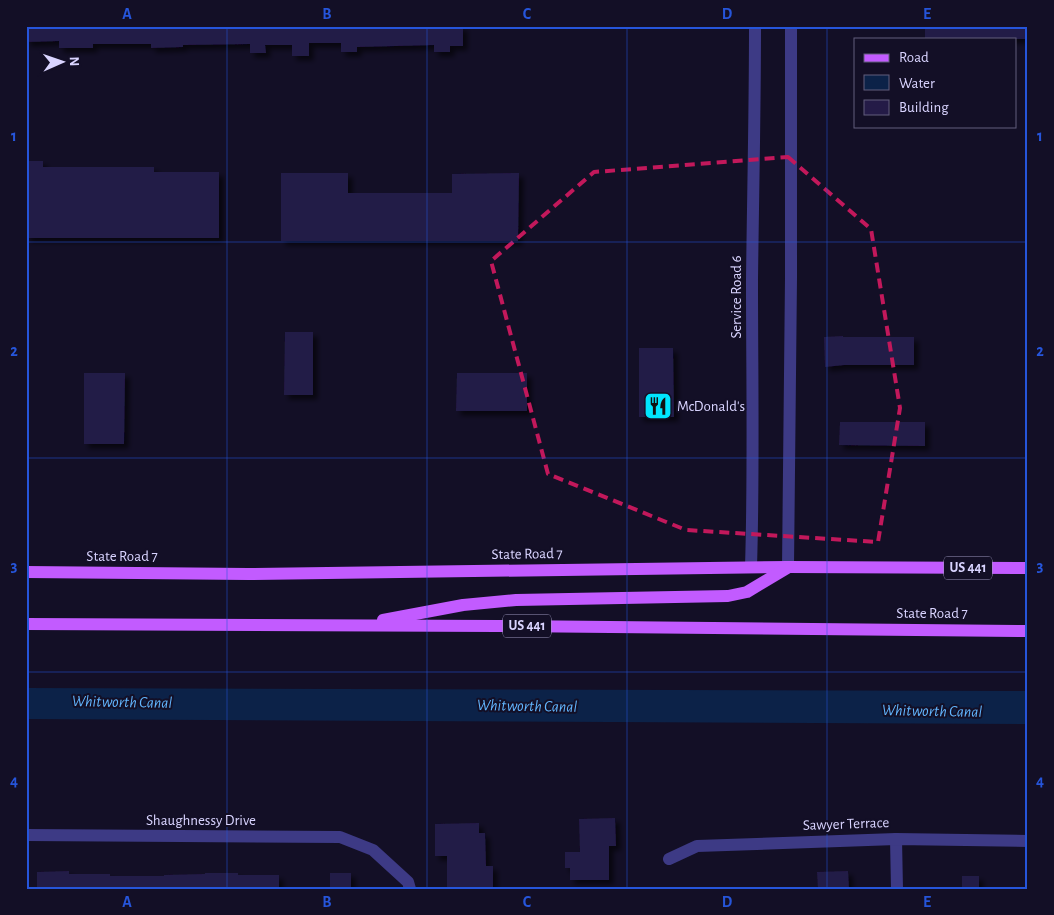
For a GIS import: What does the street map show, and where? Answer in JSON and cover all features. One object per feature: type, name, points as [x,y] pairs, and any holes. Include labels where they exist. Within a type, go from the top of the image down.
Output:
[{"type":"main road","name":"State Road 7","points":[[26,572],[248,574],[751,567],[1028,568]]},
{"type":"main road","points":[[354,626],[463,605],[516,600],[728,596],[747,592],[788,567]]},
{"type":"main road","name":"State Road 7","points":[[26,624],[1028,630]]},
{"type":"street","name":"Service Road 6","points":[[751,567],[755,26]]},
{"type":"street","points":[[788,567],[791,26]]},
{"type":"street","name":"Shaughnessy Drive","points":[[26,835],[340,837],[373,850],[408,882],[410,889]]},
{"type":"street","points":[[896,839],[897,889]]},
{"type":"street","name":"Sawyer Terrace","points":[[669,859],[697,846],[896,839],[1028,841]]},
{"type":"highlighted area","points":[[788,157],[871,229],[900,408],[878,542],[686,530],[548,474],[491,261],[594,172]]},
{"type":"water","name":"Whitworth Canal","points":[[26,688],[1028,691],[1028,724],[26,719]]},
{"type":"building","points":[[26,26],[463,26],[463,46],[450,46],[450,52],[434,52],[434,45],[357,47],[357,52],[341,52],[341,43],[309,43],[309,56],[292,56],[292,45],[265,45],[266,53],[250,53],[250,44],[183,45],[183,47],[151,48],[151,44],[93,44],[93,48],[59,48],[59,41],[26,42]]},
{"type":"building","points":[[925,26],[1028,26],[1028,39],[925,38]]},
{"type":"building","points":[[26,161],[43,161],[43,167],[154,167],[154,172],[219,172],[219,238],[26,238]]},
{"type":"building","points":[[281,173],[348,173],[348,193],[452,193],[452,174],[519,173],[518,241],[281,241]]},
{"type":"building","points":[[285,332],[313,332],[313,395],[284,395]]},
{"type":"building","points":[[824,337],[914,337],[914,365],[844,365],[825,367]]},
{"type":"building","points":[[639,348],[673,348],[674,417],[639,417]]},
{"type":"building","points":[[84,373],[125,373],[124,444],[84,444]]},
{"type":"building","points":[[457,373],[527,373],[527,411],[456,411]]},
{"type":"building","points":[[840,422],[925,422],[925,446],[839,445]]},
{"type":"building","points":[[615,818],[616,846],[609,846],[609,880],[570,880],[570,868],[565,868],[565,852],[580,852],[579,819]]},
{"type":"building","points":[[479,823],[479,833],[485,833],[486,866],[493,866],[493,889],[447,889],[447,856],[435,856],[435,824]]},
{"type":"building","points":[[69,871],[69,874],[110,874],[110,876],[164,876],[205,873],[279,875],[279,889],[37,889],[37,872]]},
{"type":"building","points":[[848,871],[849,889],[818,889],[817,872]]},
{"type":"building","points":[[330,873],[351,873],[351,889],[330,889]]},
{"type":"building","points":[[962,876],[979,876],[979,889],[962,889]]},
{"type":"place","name":"McDonald's","points":[[658,406]]}]
